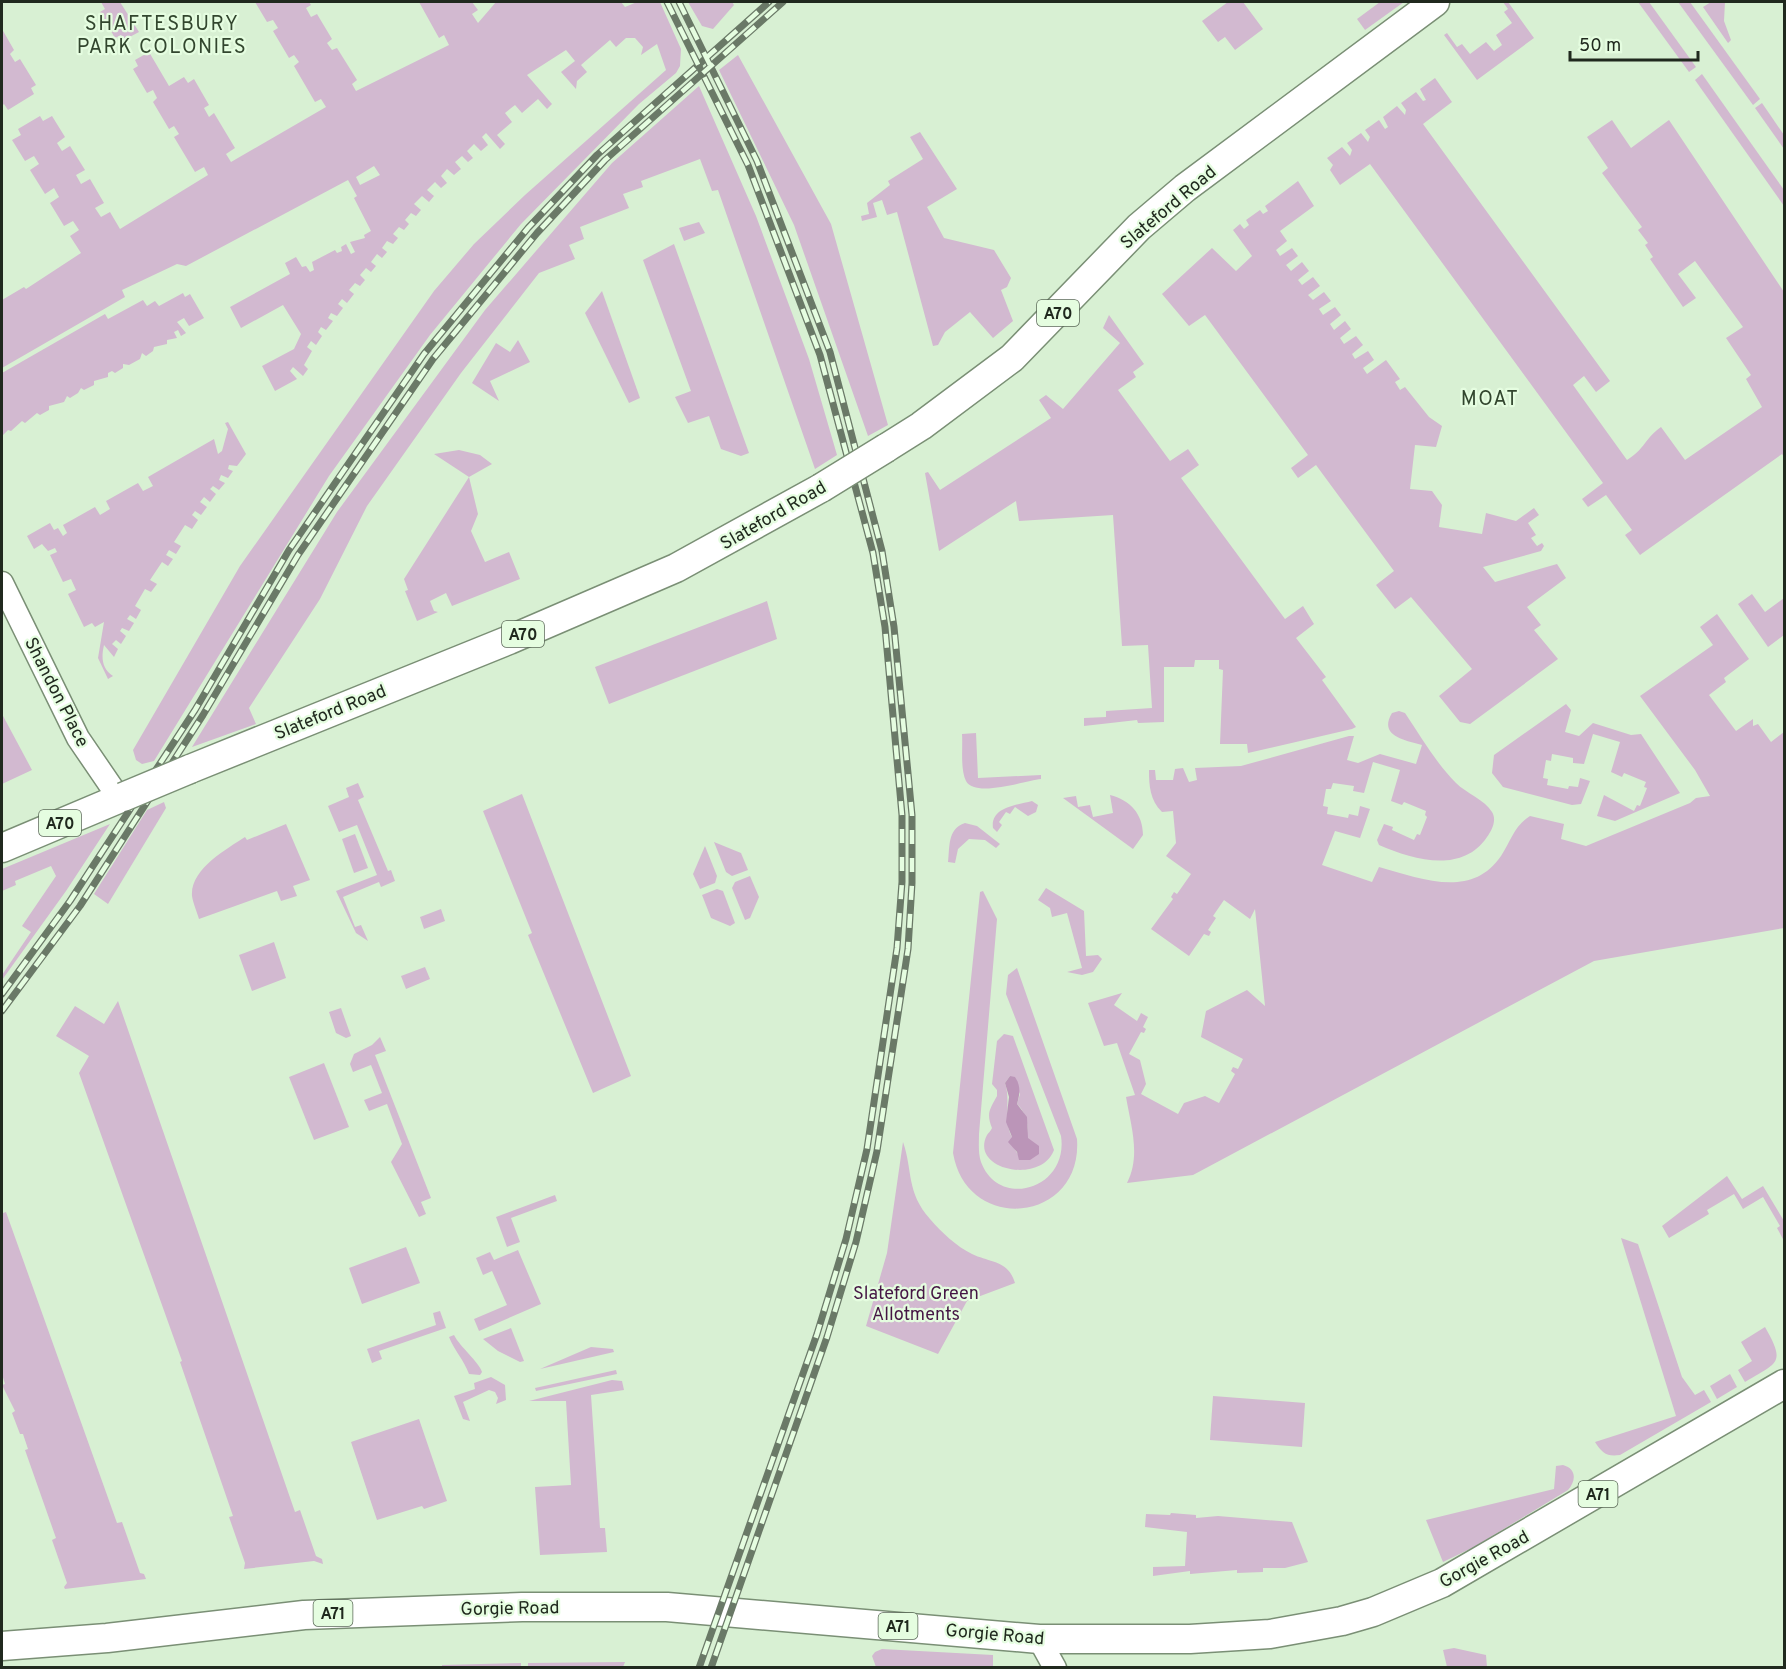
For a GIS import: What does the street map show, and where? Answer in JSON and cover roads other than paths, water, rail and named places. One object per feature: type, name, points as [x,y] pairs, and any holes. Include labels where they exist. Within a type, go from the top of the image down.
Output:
[{"type":"main road","name":"Slateford Road","points":[[2,848],[121,797],[509,640],[676,568],[821,488],[921,426],[1012,358],[1139,227],[1185,188],[1435,2]]},
{"type":"main road","name":"Gorgie Road","points":[[2,1646],[107,1638],[304,1615],[534,1607],[667,1607],[1039,1639],[1233,1637],[1310,1627],[1373,1612],[1468,1570],[1785,1384]]},
{"type":"street","name":"Shandon Place","points":[[2,583],[78,738],[121,797]]},
{"type":"street","points":[[1039,1639],[1055,1668]]},
{"type":"railway","points":[[667,2],[748,165],[820,355],[873,553],[885,627],[902,815],[902,882],[897,948],[867,1149],[846,1239],[817,1334],[699,1668]]},
{"type":"railway","points":[[679,2],[757,161],[830,352],[882,551],[894,627],[912,815],[912,883],[908,949],[877,1151],[856,1242],[827,1337],[711,1668]]},
{"type":"railway","points":[[2,994],[70,901],[195,710],[289,550],[424,354],[528,228],[597,155],[769,2]]},
{"type":"railway","points":[[2,1011],[80,906],[203,715],[298,555],[433,359],[537,233],[605,160],[783,2]]},
{"type":"district","name":"SHAFTESBURY PARK COLONIES","points":[[162,34]]},
{"type":"district","name":"MOAT","points":[[1490,398]]},
{"type":"park label","name":"Slateford Green Allotments","points":[[916,1303]]}]
